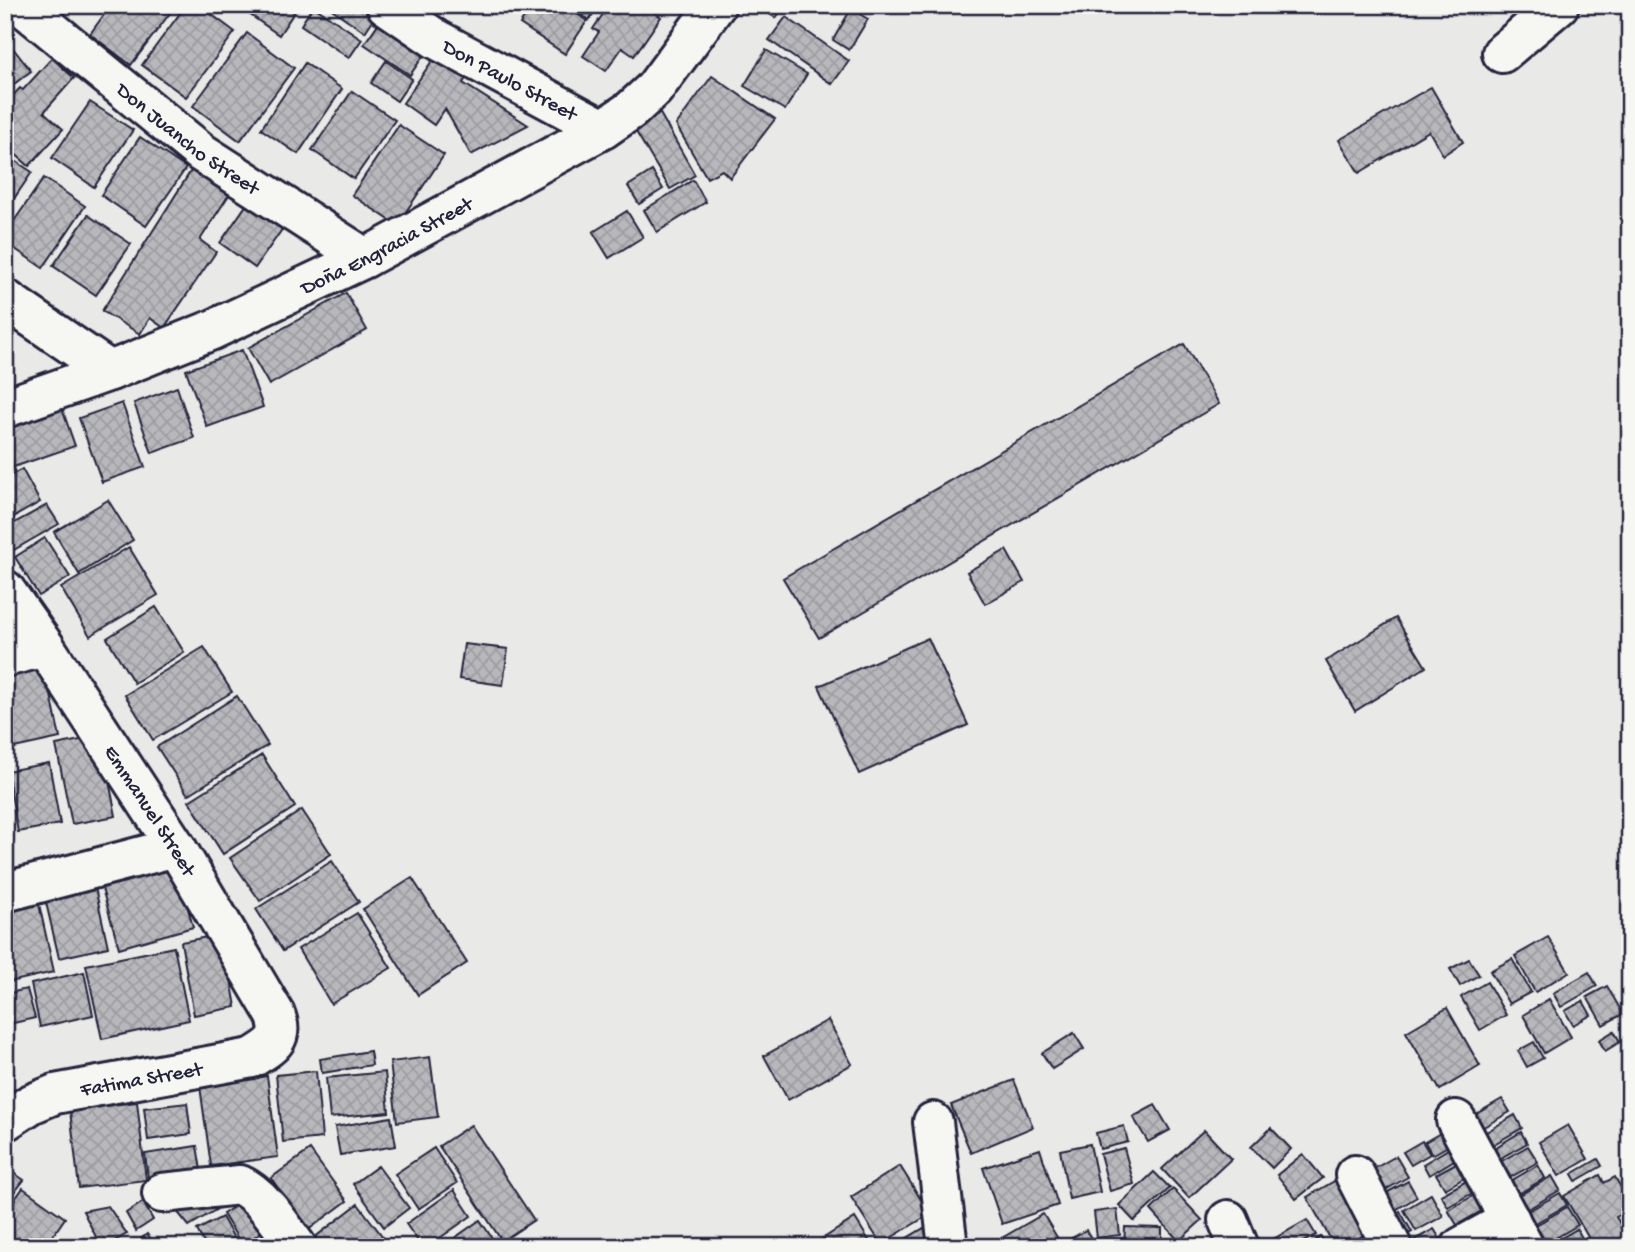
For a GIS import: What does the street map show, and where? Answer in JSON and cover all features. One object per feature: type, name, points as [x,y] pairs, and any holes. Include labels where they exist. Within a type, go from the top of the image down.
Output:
[{"type":"street","name":"Don Juancho Street","points":[[21,5],[202,153],[365,258]]},
{"type":"street","name":"Don Paulo Street","points":[[386,5],[436,38],[603,128]]},
{"type":"street","name":"Doña Engracia Street","points":[[5,408],[212,330],[365,258],[603,128],[631,110],[654,89],[716,5]]},
{"type":"street","points":[[1502,53],[1559,5]]},
{"type":"street","points":[[5,299],[110,370]]},
{"type":"street","name":"Emmanuel Street","points":[[5,590],[176,847],[275,1014],[280,1026],[277,1039]]},
{"type":"street","points":[[5,657],[45,647]]},
{"type":"street","points":[[5,891],[176,847]]},
{"type":"street","name":"Fatima Street","points":[[5,1121],[31,1104],[55,1094],[252,1058],[266,1050],[277,1039]]},
{"type":"street","points":[[1456,1120],[1517,1233],[1461,1247]]},
{"type":"street","points":[[933,1122],[948,1247]]},
{"type":"street","points":[[1355,1175],[1392,1247]]},
{"type":"street","points":[[162,1193],[240,1185],[258,1198],[297,1247]]},
{"type":"building","points":[[111,5],[176,5],[131,65],[90,34]]},
{"type":"building","points":[[186,5],[199,5],[235,32],[186,97],[142,65]]},
{"type":"building","points":[[236,5],[299,5],[279,35]]},
{"type":"building","points":[[326,5],[375,5],[380,9],[365,32]]},
{"type":"building","points":[[502,5],[518,5],[513,13]]},
{"type":"building","points":[[533,5],[564,5],[587,21],[565,54],[520,24]]},
{"type":"building","points":[[567,5],[599,5],[589,20]]},
{"type":"building","points":[[609,5],[644,5],[661,17],[634,56],[622,48],[606,71],[583,56],[599,32],[593,29]]},
{"type":"building","points":[[755,5],[784,5],[776,18]]},
{"type":"building","points":[[313,6],[362,39],[349,58],[301,25]]},
{"type":"building","points":[[851,9],[868,19],[849,50],[833,40]]},
{"type":"building","points":[[387,11],[433,42],[410,75],[364,44]]},
{"type":"building","points":[[786,17],[849,61],[832,84],[769,40]]},
{"type":"building","points":[[247,33],[294,68],[240,141],[193,106]]},
{"type":"building","points":[[5,38],[31,71],[5,91]]},
{"type":"building","points":[[441,48],[472,69],[463,83],[528,125],[471,155],[445,109],[434,125],[403,103]]},
{"type":"building","points":[[766,50],[807,74],[785,110],[744,86]]},
{"type":"building","points":[[52,58],[74,78],[44,112],[63,129],[29,166],[5,145],[5,104],[20,88],[23,90]]},
{"type":"building","points":[[386,61],[412,79],[397,101],[371,83]]},
{"type":"building","points":[[305,63],[342,89],[298,154],[261,129]]},
{"type":"building","points":[[712,76],[775,119],[730,178],[722,170],[707,178],[676,125]]},
{"type":"building","points":[[1431,87],[1463,142],[1443,155],[1429,131],[1359,173],[1339,140]]},
{"type":"building","points":[[352,91],[395,120],[354,179],[312,150]]},
{"type":"building","points":[[90,102],[133,130],[94,187],[52,158]]},
{"type":"building","points":[[658,110],[695,175],[670,189],[632,125]]},
{"type":"building","points":[[399,125],[444,155],[397,225],[352,195]]},
{"type":"building","points":[[140,137],[186,168],[146,226],[101,195]]},
{"type":"building","points":[[5,154],[32,172],[5,212]]},
{"type":"building","points":[[194,166],[232,190],[200,240],[216,252],[164,328],[150,318],[140,334],[102,311]]},
{"type":"building","points":[[652,171],[663,189],[639,204],[628,186]]},
{"type":"building","points":[[44,178],[85,206],[43,268],[5,242],[5,234]]},
{"type":"building","points":[[693,180],[706,202],[657,232],[644,210]]},
{"type":"building","points":[[247,204],[283,228],[255,268],[220,243]]},
{"type":"building","points":[[627,211],[643,237],[609,258],[593,232]]},
{"type":"building","points":[[88,215],[131,244],[96,295],[53,266]]},
{"type":"building","points":[[346,293],[367,330],[269,385],[248,348]]},
{"type":"building","points":[[1184,344],[1219,404],[819,638],[783,578]]},
{"type":"building","points":[[242,350],[263,407],[207,427],[186,370]]},
{"type":"building","points":[[177,387],[194,438],[152,453],[134,403]]},
{"type":"building","points":[[59,400],[75,446],[5,470],[5,420]]},
{"type":"building","points":[[122,403],[145,467],[102,482],[79,418]]},
{"type":"building","points":[[22,469],[40,502],[5,522],[5,478]]},
{"type":"building","points":[[108,500],[133,540],[79,574],[54,532]]},
{"type":"building","points":[[47,505],[59,524],[5,555],[5,528]]},
{"type":"building","points":[[45,538],[70,577],[39,596],[15,557]]},
{"type":"building","points":[[129,547],[158,595],[90,636],[61,588]]},
{"type":"building","points":[[1006,550],[1024,582],[985,604],[967,572]]},
{"type":"building","points":[[156,607],[184,652],[134,683],[107,638]]},
{"type":"building","points":[[1396,618],[1426,667],[1355,711],[1326,661]]},
{"type":"building","points":[[928,638],[968,725],[859,774],[819,686]]},
{"type":"building","points":[[464,644],[508,649],[503,685],[459,679]]},
{"type":"building","points":[[204,647],[232,692],[153,740],[125,695]]},
{"type":"building","points":[[44,661],[60,738],[5,750],[5,669]]},
{"type":"building","points":[[237,696],[268,745],[188,795],[157,747]]},
{"type":"building","points":[[100,736],[116,816],[72,824],[56,745]]},
{"type":"building","points":[[262,755],[295,807],[223,854],[189,801]]},
{"type":"building","points":[[49,763],[60,824],[18,832],[7,771]]},
{"type":"building","points":[[302,810],[331,854],[260,901],[230,858]]},
{"type":"building","points":[[5,826],[10,853],[5,854]]},
{"type":"building","points":[[174,857],[193,927],[119,948],[99,878]]},
{"type":"building","points":[[332,861],[359,902],[283,951],[256,909]]},
{"type":"building","points":[[412,878],[467,963],[418,995],[363,909]]},
{"type":"building","points":[[94,883],[108,947],[59,958],[44,894]]},
{"type":"building","points":[[39,904],[54,972],[5,983],[5,912]]},
{"type":"building","points":[[357,913],[391,968],[331,1004],[298,949]]},
{"type":"building","points":[[223,934],[236,1007],[194,1015],[181,942]]},
{"type":"building","points":[[1548,937],[1569,972],[1535,992],[1515,956]]},
{"type":"building","points":[[174,947],[189,1020],[102,1039],[86,965]]},
{"type":"building","points":[[1469,959],[1479,975],[1460,986],[1450,969]]},
{"type":"building","points":[[1512,959],[1531,992],[1509,1004],[1490,971]]},
{"type":"building","points":[[84,972],[93,1015],[40,1027],[31,984]]},
{"type":"building","points":[[1589,972],[1597,986],[1561,1007],[1553,993]]},
{"type":"building","points":[[1487,982],[1506,1015],[1480,1030],[1461,997]]},
{"type":"building","points":[[1607,986],[1623,1014],[1603,1025],[1587,997]]},
{"type":"building","points":[[27,989],[35,1018],[5,1025],[5,994]]},
{"type":"building","points":[[1549,999],[1571,1037],[1544,1053],[1523,1015]]},
{"type":"building","points":[[1583,1001],[1591,1015],[1573,1025],[1565,1011]]},
{"type":"building","points":[[1447,1008],[1480,1066],[1440,1090],[1406,1032]]},
{"type":"building","points":[[828,1020],[852,1064],[788,1100],[764,1056]]},
{"type":"building","points":[[1614,1031],[1620,1042],[1605,1051],[1599,1040]]},
{"type":"building","points":[[1074,1033],[1084,1049],[1052,1069],[1042,1053]]},
{"type":"building","points":[[1534,1042],[1543,1058],[1527,1067],[1518,1051]]},
{"type":"building","points":[[370,1051],[372,1065],[322,1073],[320,1059]]},
{"type":"building","points":[[430,1057],[438,1117],[397,1122],[390,1062]]},
{"type":"building","points":[[5,1067],[14,1074],[5,1084]]},
{"type":"building","points":[[316,1071],[322,1138],[283,1142],[276,1075]]},
{"type":"building","points":[[385,1072],[389,1112],[330,1118],[326,1078]]},
{"type":"building","points":[[267,1076],[278,1157],[211,1166],[200,1086]]},
{"type":"building","points":[[1014,1080],[1033,1127],[971,1153],[951,1105]]},
{"type":"building","points":[[1502,1099],[1510,1112],[1473,1133],[1466,1120]]},
{"type":"building","points":[[137,1102],[146,1180],[79,1188],[70,1110]]},
{"type":"building","points":[[187,1103],[191,1134],[148,1140],[144,1108]]},
{"type":"building","points":[[1155,1105],[1170,1130],[1148,1142],[1133,1117]]},
{"type":"building","points":[[1515,1115],[1522,1128],[1480,1152],[1473,1140]]},
{"type":"building","points":[[391,1117],[396,1146],[340,1155],[335,1127]]},
{"type":"building","points":[[1456,1124],[1464,1137],[1432,1155],[1425,1142]]},
{"type":"building","points":[[471,1125],[534,1220],[502,1241],[439,1146]]},
{"type":"building","points":[[1568,1125],[1588,1159],[1559,1176],[1539,1142]]},
{"type":"building","points":[[1124,1126],[1128,1142],[1100,1149],[1096,1133]]},
{"type":"building","points":[[1271,1128],[1291,1149],[1272,1168],[1251,1147]]},
{"type":"building","points":[[1204,1130],[1231,1159],[1189,1198],[1162,1169]]},
{"type":"building","points":[[1521,1132],[1527,1143],[1492,1163],[1486,1153]]},
{"type":"building","points":[[1422,1141],[1430,1154],[1411,1165],[1403,1152]]},
{"type":"building","points":[[1460,1142],[1466,1153],[1429,1175],[1423,1164]]},
{"type":"building","points":[[1090,1144],[1100,1192],[1069,1199],[1060,1150]]},
{"type":"building","points":[[197,1146],[201,1170],[148,1178],[145,1154]]},
{"type":"building","points":[[1528,1146],[1538,1162],[1502,1182],[1493,1166]]},
{"type":"building","points":[[434,1148],[457,1183],[418,1209],[395,1174]]},
{"type":"building","points":[[1124,1148],[1134,1184],[1110,1191],[1100,1154]]},
{"type":"building","points":[[1040,1149],[1058,1205],[1002,1224],[983,1168]]},
{"type":"building","points":[[310,1150],[347,1201],[308,1230],[271,1178]]},
{"type":"building","points":[[1303,1154],[1323,1178],[1296,1199],[1277,1175]]},
{"type":"building","points":[[1396,1156],[1408,1177],[1375,1196],[1363,1175]]},
{"type":"building","points":[[1467,1157],[1476,1171],[1445,1189],[1436,1174]]},
{"type":"building","points":[[1598,1159],[1602,1166],[1576,1181],[1572,1174]]},
{"type":"building","points":[[1538,1165],[1545,1178],[1510,1199],[1502,1186]]},
{"type":"building","points":[[378,1166],[409,1208],[384,1227],[353,1184]]},
{"type":"building","points":[[900,1166],[930,1214],[881,1244],[851,1197]]},
{"type":"building","points":[[5,1167],[24,1180],[11,1197],[5,1193]]},
{"type":"building","points":[[1154,1172],[1170,1188],[1134,1221],[1119,1205]]},
{"type":"building","points":[[1479,1174],[1486,1185],[1448,1207],[1441,1195]]},
{"type":"building","points":[[1600,1175],[1604,1183],[1615,1177],[1630,1203],[1630,1209],[1616,1217],[1630,1240],[1621,1247],[1594,1247],[1564,1196]]},
{"type":"building","points":[[1343,1176],[1373,1230],[1343,1247],[1335,1247],[1307,1197]]},
{"type":"building","points":[[1552,1176],[1560,1190],[1518,1215],[1510,1201]]},
{"type":"building","points":[[1408,1181],[1417,1197],[1387,1215],[1377,1198]]},
{"type":"building","points":[[23,1188],[65,1218],[45,1247],[25,1247],[5,1233],[5,1213]]},
{"type":"building","points":[[1173,1189],[1202,1220],[1179,1241],[1151,1210]]},
{"type":"building","points":[[454,1190],[471,1216],[427,1247],[422,1247],[406,1224]]},
{"type":"building","points":[[1483,1190],[1492,1205],[1457,1225],[1448,1210]]},
{"type":"building","points":[[1560,1193],[1567,1205],[1525,1229],[1518,1217]]},
{"type":"building","points":[[1431,1194],[1443,1216],[1416,1231],[1404,1210]]},
{"type":"building","points":[[249,1197],[268,1228],[242,1245],[223,1214]]},
{"type":"building","points":[[166,1198],[224,1205],[189,1226]]},
{"type":"building","points":[[143,1202],[153,1220],[136,1231],[126,1213]]},
{"type":"building","points":[[358,1204],[383,1237],[370,1247],[321,1247],[314,1238]]},
{"type":"building","points":[[108,1206],[127,1234],[101,1247],[83,1211]]},
{"type":"building","points":[[1567,1207],[1578,1225],[1540,1247],[1526,1231]]},
{"type":"building","points":[[1117,1209],[1120,1235],[1097,1238],[1094,1212]]},
{"type":"building","points":[[1400,1211],[1412,1232],[1401,1238],[1389,1218]]},
{"type":"building","points":[[1043,1214],[1061,1244],[1086,1230],[1096,1246],[998,1247],[995,1242]]},
{"type":"building","points":[[222,1217],[239,1247],[206,1247],[197,1230]]},
{"type":"building","points":[[855,1218],[873,1247],[814,1247],[813,1245]]},
{"type":"building","points":[[480,1220],[492,1238],[480,1247],[452,1247],[449,1242]]},
{"type":"building","points":[[1307,1220],[1316,1235],[1294,1247],[1259,1247]]},
{"type":"building","points":[[1125,1227],[1162,1228],[1162,1247],[1124,1247]]},
{"type":"building","points":[[924,1228],[935,1247],[892,1247]]},
{"type":"building","points":[[1434,1229],[1445,1247],[1406,1247],[1405,1245]]},
{"type":"building","points":[[1577,1229],[1587,1247],[1546,1247]]},
{"type":"building","points":[[1374,1231],[1382,1247],[1346,1247]]},
{"type":"building","points":[[147,1234],[157,1247],[131,1247]]},
{"type":"building","points":[[1321,1237],[1326,1247],[1305,1247]]}]
